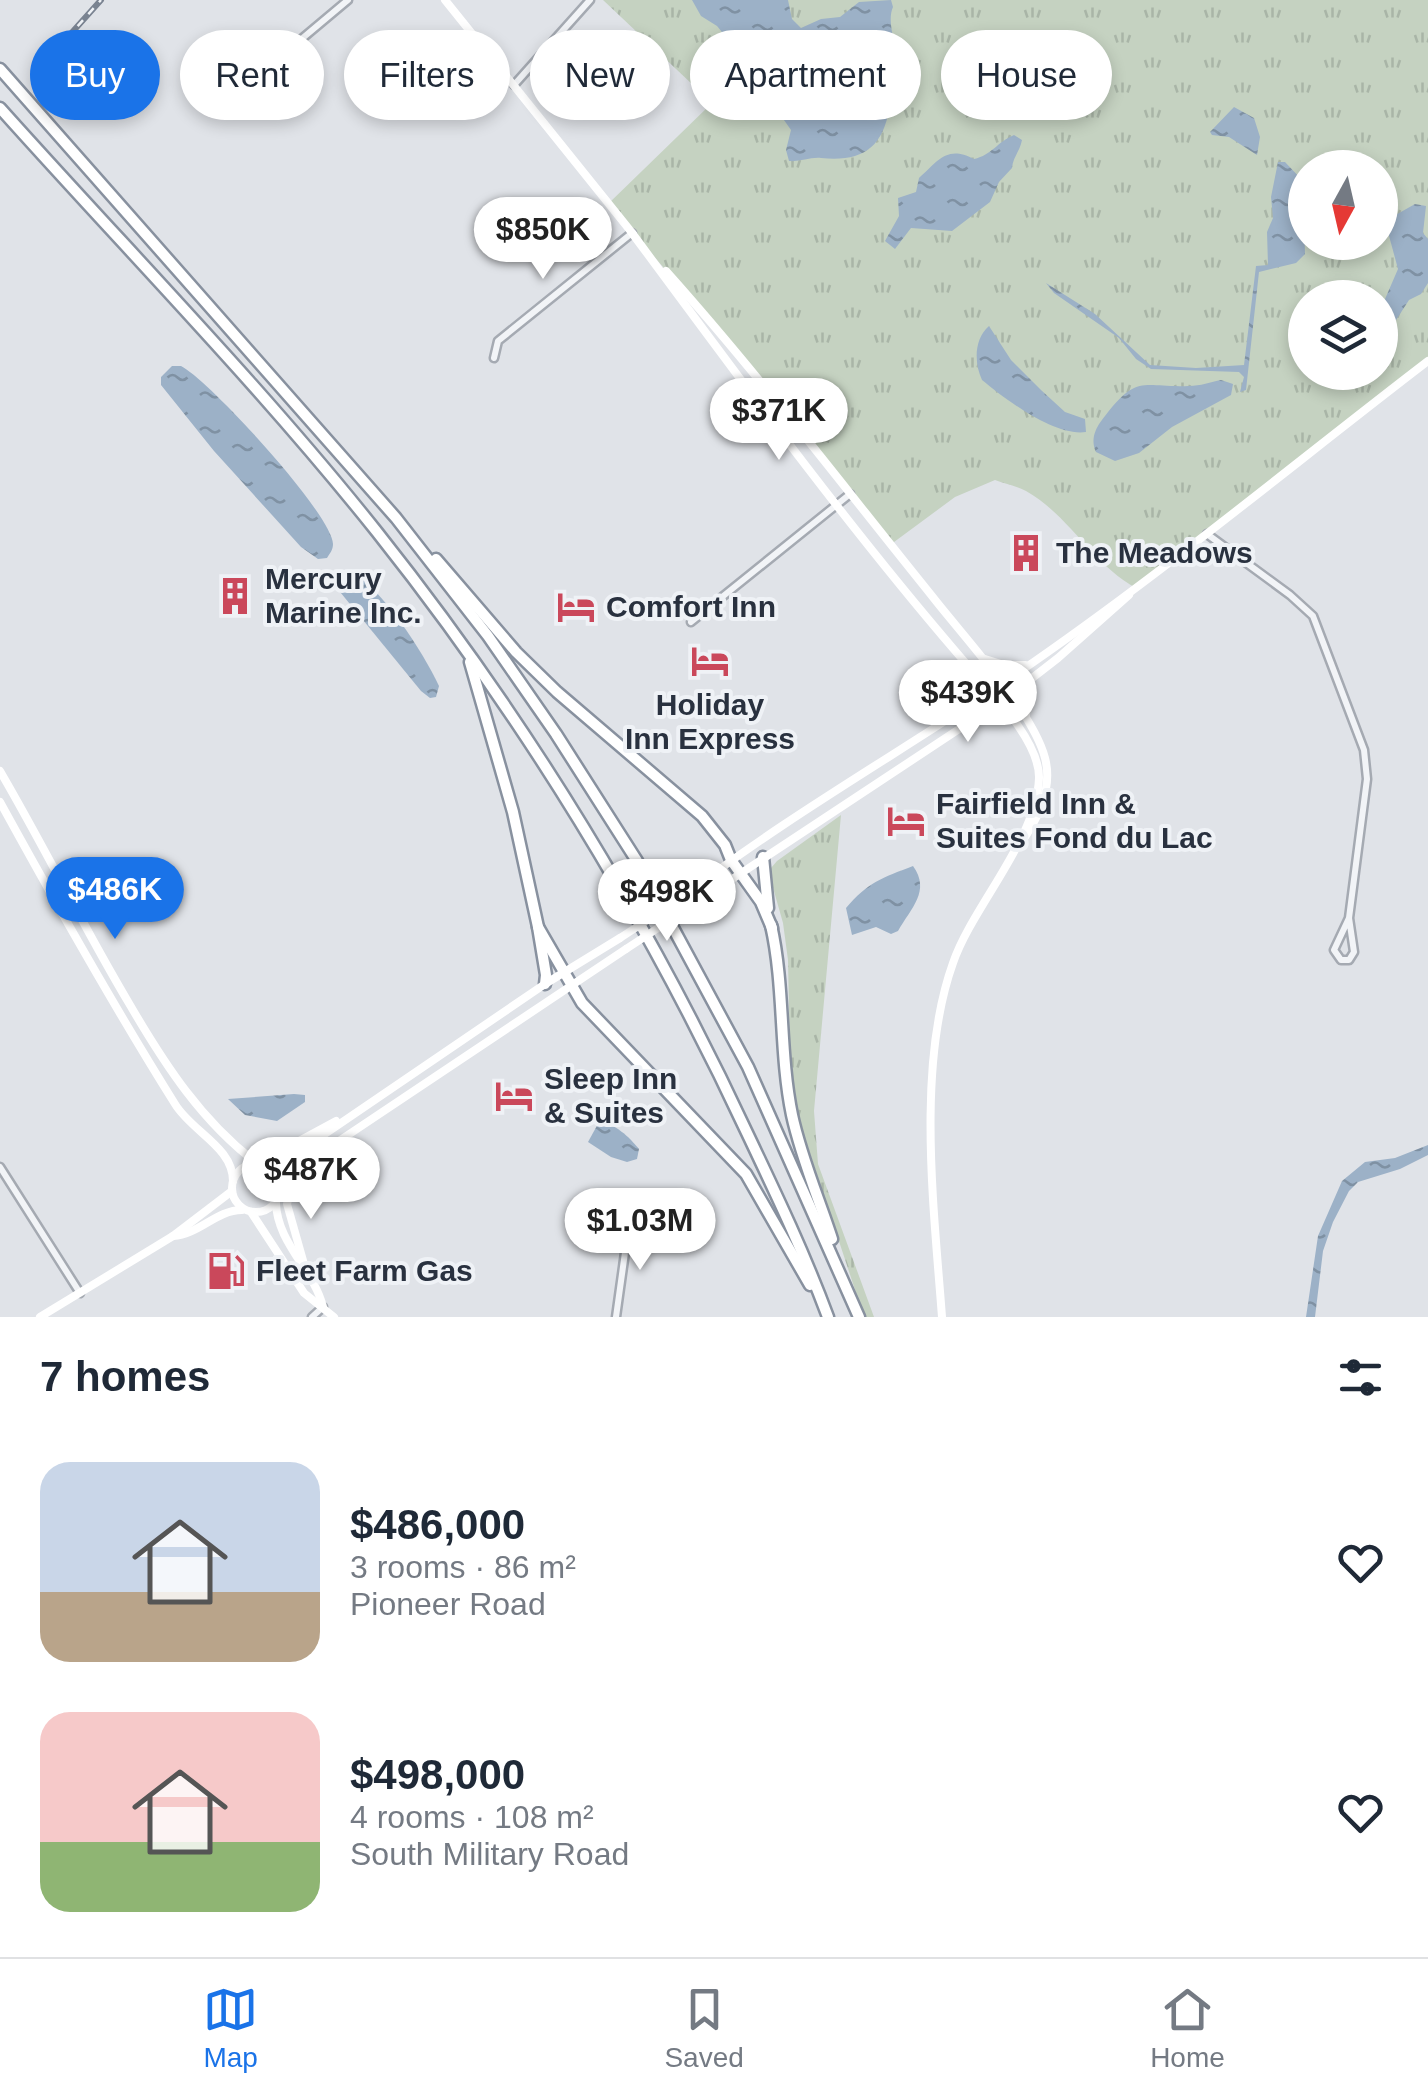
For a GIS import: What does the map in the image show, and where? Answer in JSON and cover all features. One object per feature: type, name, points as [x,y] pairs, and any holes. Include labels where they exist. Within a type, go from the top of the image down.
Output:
[{"type":"highway","points":[[0,68],[516,652],[702,816],[725,844],[731,860],[761,902],[772,928]]},
{"type":"highway","points":[[0,110],[281,419],[376,531],[467,651],[574,812],[682,1000],[795,1232],[827,1315]]},
{"type":"highway","points":[[396,518],[522,685],[637,862],[748,1067],[853,1302]]},
{"type":"highway","points":[[467,651],[504,776],[538,927],[544,984]]},
{"type":"highway","points":[[763,856],[763,877],[779,963],[782,1041],[792,1117],[858,1317]]},
{"type":"highway","points":[[538,927],[582,1003],[746,1174],[827,1315]]},
{"type":"main road","points":[[445,0],[632,234],[835,508],[990,690],[1029,745],[1039,776],[1035,799],[1010,858]]},
{"type":"main road","points":[[632,234],[734,346],[980,656],[1010,696],[1044,754],[1047,784],[1033,824],[953,961],[935,1031],[932,1164],[942,1317]]},
{"type":"main road","points":[[40,1317],[173,1236],[233,1186],[242,1168],[276,1164],[290,1158],[544,984],[620,938],[731,860],[1002,684],[1136,588],[1428,361]]},
{"type":"main road","points":[[173,1236],[191,1234],[228,1211],[265,1211],[303,1167],[763,856],[1010,696],[1108,616],[1136,588]]},
{"type":"main road","points":[[980,656],[1004,665],[1030,664]]},
{"type":"main road","points":[[959,711],[970,687],[964,662]]},
{"type":"main road","points":[[1026,721],[1028,681]]},
{"type":"main road","points":[[0,771],[95,946],[186,1094],[240,1151],[280,1180],[278,1222],[320,1296],[322,1308]]},
{"type":"main road","points":[[0,802],[132,1035],[190,1124],[226,1154],[232,1166],[237,1202],[249,1211],[304,1293],[334,1317]]},
{"type":"main road","points":[[240,1151],[257,1156],[275,1154],[354,1112]]},
{"type":"main road","points":[[303,1167],[291,1186],[287,1204],[307,1273]]},
{"type":"street","points":[[312,30],[348,0]]},
{"type":"street","points":[[514,85],[590,0]]},
{"type":"street","points":[[494,358],[498,341],[632,234]]},
{"type":"street","points":[[690,622],[850,494]]},
{"type":"street","points":[[1207,534],[1313,616],[1364,750],[1368,779],[1349,918],[1354,952],[1349,960],[1341,960],[1334,950],[1349,918]]},
{"type":"street","points":[[0,1167],[80,1293]]},
{"type":"street","points":[[616,1317],[629,1224]]},
{"type":"street","points":[[312,1317],[322,1308]]},
{"type":"green space","points":[[603,0],[1428,0],[1428,361],[1398,384],[1398,280],[1288,280],[1288,390],[1391,390],[1136,588],[1107,567],[1041,501],[1022,489],[995,480],[955,497],[890,545],[733,347],[608,204],[694,120],[921,120],[921,30],[690,30],[690,82],[670,63],[670,30],[635,30]]},
{"type":"green space","points":[[841,815],[814,1111],[818,1164],[874,1317],[864,1317],[799,1120],[790,1057],[788,960],[770,877],[777,861]]},
{"type":"water","points":[[692,0],[788,0],[792,19],[801,28],[821,19],[840,17],[859,2],[891,0],[893,7],[892,30],[720,30],[701,16]]},
{"type":"water","points":[[1234,107],[1254,118],[1260,137],[1257,155],[1229,137],[1210,132]]},
{"type":"water","points":[[784,120],[887,120],[875,143],[848,158],[789,161],[786,150],[791,130]]},
{"type":"water","points":[[1014,135],[1022,140],[1021,144],[1012,168],[999,182],[990,202],[952,231],[911,228],[895,249],[885,241],[899,216],[898,198],[916,192],[919,178],[938,160],[950,154],[974,159]]},
{"type":"water","points":[[1278,162],[1285,162],[1288,260],[1299,260],[1259,272],[1246,390],[1240,392],[1244,377],[1239,372],[1151,369],[1136,359],[1119,338],[1054,293],[1046,283],[1095,314],[1150,365],[1244,365],[1256,266],[1268,265],[1271,197]]},
{"type":"water","points":[[1415,204],[1426,206],[1423,233],[1428,239],[1428,283],[1421,294],[1409,300],[1398,317],[1398,280],[1393,280],[1398,269],[1398,214]]},
{"type":"water","points":[[989,326],[1011,360],[1041,390],[1065,412],[1085,419],[1086,432],[1046,423],[982,380],[977,352],[980,338]]},
{"type":"water","points":[[172,366],[181,366],[196,376],[292,478],[327,528],[333,544],[327,558],[318,559],[301,547],[214,451],[161,385],[161,377]]},
{"type":"water","points":[[1221,380],[1233,384],[1231,395],[1172,427],[1139,453],[1115,461],[1096,452],[1094,437],[1099,424],[1116,402],[1134,388],[1193,386]]},
{"type":"water","points":[[349,569],[388,606],[423,655],[439,686],[436,697],[430,698],[421,691],[336,587],[337,578]]},
{"type":"water","points":[[913,866],[920,891],[898,931],[891,934],[876,927],[852,935],[846,908],[876,882]]},
{"type":"water","points":[[305,1095],[305,1102],[277,1121],[245,1115],[228,1099]]},
{"type":"water","points":[[599,1122],[616,1128],[631,1140],[639,1149],[637,1159],[627,1162],[611,1157],[588,1142]]},
{"type":"water","points":[[1428,1145],[1428,1155],[1358,1182],[1349,1191],[1323,1251],[1315,1317],[1306,1317],[1318,1236],[1342,1181],[1365,1162],[1395,1158]]},
{"type":"railway","points":[[74,30],[101,0]]},
{"type":"place","name":"The Meadows","points":[[1026,553]]},
{"type":"place","name":"Mercury Marine Inc.","points":[[235,596]]},
{"type":"place","name":"Comfort Inn","points":[[576,607]]},
{"type":"place","name":"Holiday Inn Express","points":[[710,661]]},
{"type":"place","name":"Fairfield Inn & Suites Fond du Lac","points":[[906,821]]},
{"type":"place","name":"Sleep Inn & Suites","points":[[514,1096]]},
{"type":"place","name":"Fleet Farm Gas","points":[[226,1271]]}]
